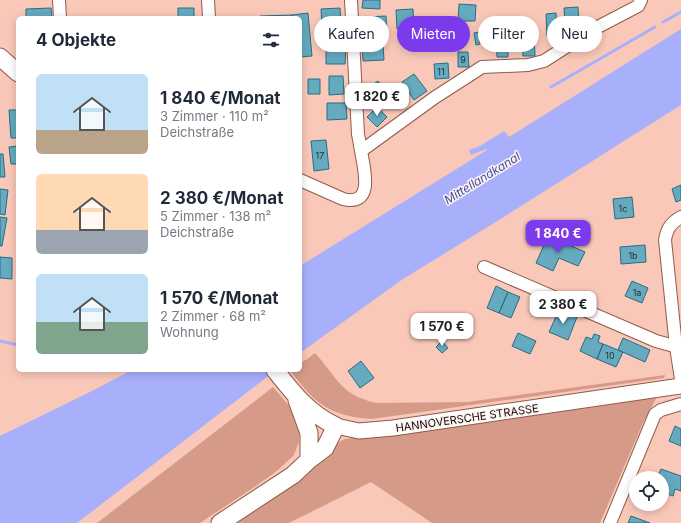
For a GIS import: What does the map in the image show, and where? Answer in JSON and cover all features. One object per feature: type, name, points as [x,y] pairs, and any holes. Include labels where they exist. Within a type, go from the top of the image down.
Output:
[{"type":"main road","points":[[0,57],[16,71]]},
{"type":"main road","name":"HANNOVERSCHE STRASSE","points":[[278,374],[305,406],[331,424]]},
{"type":"main road","points":[[297,397],[309,433],[309,460]]},
{"type":"main road","points":[[220,523],[294,475],[309,460],[321,429],[331,424]]},
{"type":"street","points":[[59,0],[60,16]]},
{"type":"street","points":[[208,0],[209,16]]},
{"type":"street","points":[[302,181],[350,201],[356,199],[364,192],[366,188],[358,134],[351,0]]},
{"type":"street","points":[[361,151],[434,98],[482,67],[528,65],[544,61],[594,29],[638,6],[641,0]]},
{"type":"street","points":[[681,217],[671,223],[666,230],[665,240],[675,286],[681,379]]},
{"type":"street","points":[[484,266],[656,341],[678,347]]},
{"type":"street","name":"HANNOVERSCHE STRASSE","points":[[331,424],[359,431],[393,428],[681,386]]},
{"type":"street","points":[[610,523],[655,414],[661,410],[681,404]]},
{"type":"shaded area","points":[[315,353],[340,384],[347,390],[354,395],[376,403],[467,402],[665,375],[664,378],[372,419],[344,415],[333,411],[315,399],[292,372],[302,372],[302,361]]},
{"type":"shaded area","points":[[273,387],[292,409],[299,429],[299,442],[294,455],[278,470],[200,523],[97,523]]},
{"type":"shaded area","points":[[658,395],[642,425],[600,523],[432,523],[371,482],[289,523],[235,523],[302,479],[339,442],[345,439]]},
{"type":"water","name":"Mittellandkanal","points":[[681,29],[681,105],[403,279],[302,352],[302,265],[487,150],[486,149],[471,155],[469,150],[480,146],[504,131],[509,137]]},
{"type":"water","points":[[128,372],[273,372],[77,523],[0,523],[0,436]]},
{"type":"building","points":[[363,0],[380,0],[380,9],[362,8]]},
{"type":"building","points":[[459,4],[476,5],[475,21],[470,21],[470,16],[458,16]]},
{"type":"building","points":[[578,7],[579,16],[564,16],[564,8]]},
{"type":"building","points":[[51,8],[52,16],[26,16],[26,9]]},
{"type":"building","points":[[178,8],[194,8],[194,16],[178,16]]},
{"type":"building","points":[[340,8],[340,16],[321,16],[321,9]]},
{"type":"building","points":[[413,9],[413,16],[397,16],[397,29],[396,10]]},
{"type":"building","points":[[308,13],[312,56],[302,57],[302,16],[292,15]]},
{"type":"building","points":[[556,13],[556,16],[547,16],[547,36],[546,14]]},
{"type":"building","points":[[292,15],[292,16],[260,16]]},
{"type":"building","points":[[478,32],[478,44],[476,45],[474,33]]},
{"type":"building","points":[[326,52],[346,52],[345,64],[326,64]]},
{"type":"building","points":[[362,52],[384,52],[384,60],[363,61]]},
{"type":"building","points":[[458,52],[468,52],[469,67],[458,67]]},
{"type":"building","points":[[497,52],[508,52],[508,57],[497,57]]},
{"type":"building","points":[[523,52],[535,52],[535,56],[523,56]]},
{"type":"building","points":[[448,63],[449,78],[435,79],[434,64]]},
{"type":"building","points":[[414,74],[427,91],[414,100],[402,82]]},
{"type":"building","points":[[329,76],[343,76],[344,94],[329,95]]},
{"type":"building","points":[[308,79],[320,79],[320,94],[308,94]]},
{"type":"building","points":[[378,81],[391,98],[381,105],[368,88]]},
{"type":"building","points":[[327,103],[346,103],[347,119],[327,120]]},
{"type":"building","points":[[377,107],[387,117],[377,127],[367,117]]},
{"type":"building","points":[[9,110],[16,110],[16,138],[11,138]]},
{"type":"building","points":[[326,140],[329,169],[314,171],[311,141]]},
{"type":"building","points":[[16,146],[16,164],[11,164],[9,147]]},
{"type":"building","points":[[0,154],[3,154],[5,177],[0,177]]},
{"type":"building","points":[[681,185],[681,200],[676,202],[672,189]]},
{"type":"building","points":[[0,189],[8,190],[5,215],[0,214]]},
{"type":"building","points":[[632,197],[634,217],[615,219],[613,199]]},
{"type":"building","points":[[0,217],[7,218],[2,246],[0,246]]},
{"type":"building","points":[[548,236],[585,252],[578,266],[559,258],[553,271],[536,263]]},
{"type":"building","points":[[645,245],[646,262],[621,264],[620,247]]},
{"type":"building","points":[[0,257],[12,258],[12,279],[0,278]]},
{"type":"building","points":[[632,281],[648,288],[642,303],[625,296]]},
{"type":"building","points":[[496,286],[508,292],[499,313],[487,308]]},
{"type":"building","points":[[508,292],[520,297],[511,318],[499,313]]},
{"type":"building","points":[[559,310],[577,317],[568,340],[549,332]]},
{"type":"building","points":[[518,333],[536,341],[530,354],[512,346]]},
{"type":"building","points":[[594,334],[600,336],[598,342],[603,344],[597,359],[580,351],[586,337],[592,339]]},
{"type":"building","points":[[623,338],[650,350],[645,362],[618,350]]},
{"type":"building","points":[[442,341],[448,348],[442,353],[436,347]]},
{"type":"building","points":[[603,344],[623,352],[616,367],[597,359]]},
{"type":"building","points":[[361,361],[374,378],[360,388],[348,371]]},
{"type":"building","points":[[675,426],[681,429],[681,446],[669,441]]},
{"type":"building","points":[[669,472],[681,476],[681,491],[675,489],[673,496],[669,495]]},
{"type":"building","points":[[631,516],[650,523],[628,523]]},
{"type":"waterway","points":[[663,22],[681,12]]},
{"type":"waterway","points":[[551,87],[655,27]]},
{"type":"waterway","points":[[0,341],[16,345]]}]
